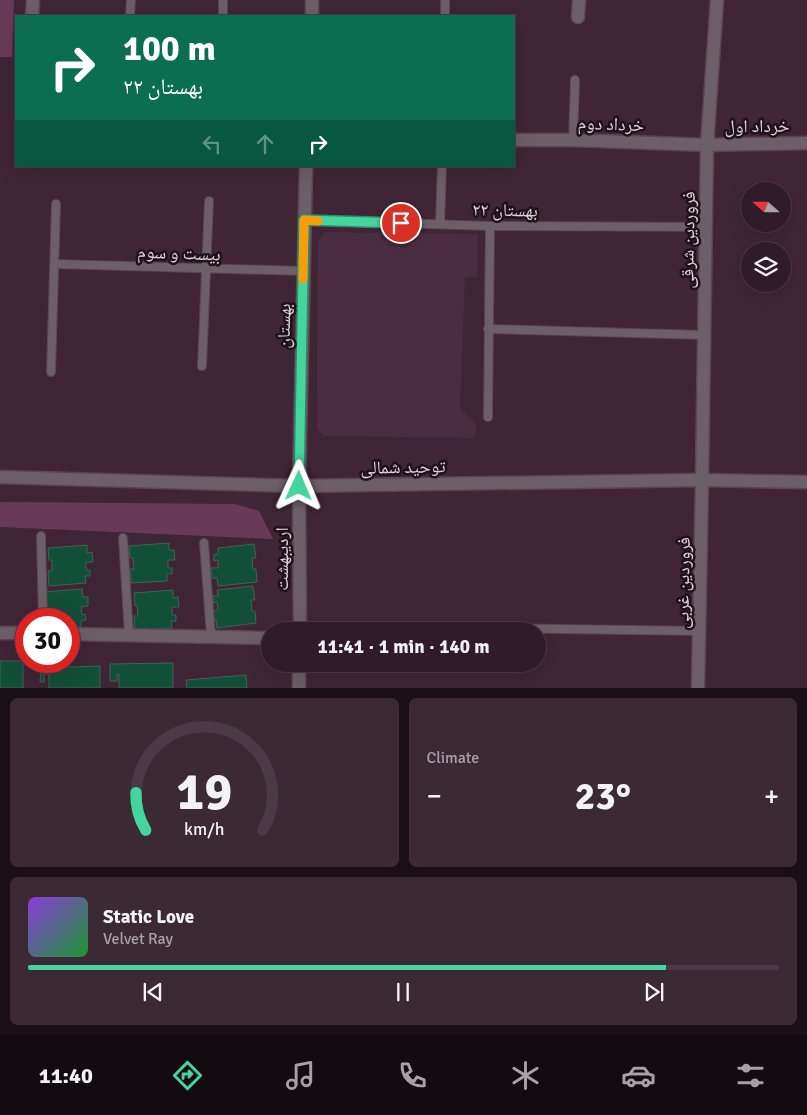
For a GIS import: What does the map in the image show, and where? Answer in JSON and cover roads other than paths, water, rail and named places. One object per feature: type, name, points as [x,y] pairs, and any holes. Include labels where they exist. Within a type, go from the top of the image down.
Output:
[{"type":"street","points":[[32,15],[33,0]]},
{"type":"street","points":[[312,0],[312,15]]},
{"type":"street","points":[[578,17],[579,0]]},
{"type":"street","name":"فروردین شرقی","points":[[702,480],[706,145],[717,0]]},
{"type":"street","name":"خرداد دوم","points":[[515,140],[706,145]]},
{"type":"street","name":"خرداد اول","points":[[706,145],[807,143]]},
{"type":"street","name":"بهستان","points":[[299,486],[306,167]]},
{"type":"street","name":"توحید شمالی","points":[[0,477],[299,486],[702,480],[807,482]]},
{"type":"street","name":"فروردین غربی","points":[[698,688],[702,480]]},
{"type":"street","name":"اردیبهشت","points":[[299,486],[300,622]]},
{"type":"street","points":[[0,632],[15,633]]},
{"type":"street","points":[[80,634],[261,638]]},
{"type":"street","points":[[299,672],[299,688]]},
{"type":"lane","points":[[130,15],[131,0]]},
{"type":"lane","points":[[222,15],[223,0]]},
{"type":"lane","points":[[445,0],[445,15]]},
{"type":"lane","points":[[572,140],[575,80]]},
{"type":"lane","points":[[440,224],[442,167]]},
{"type":"lane","points":[[202,366],[209,201]]},
{"type":"lane","points":[[51,372],[56,204]]},
{"type":"lane","name":"بهستان ۲۲","points":[[304,220],[490,226],[706,227]]},
{"type":"lane","points":[[488,417],[490,226]]},
{"type":"lane","name":"بیست و سوم","points":[[55,264],[303,271]]},
{"type":"lane","points":[[488,329],[705,335]]},
{"type":"lane","points":[[41,536],[43,608]]},
{"type":"lane","points":[[123,538],[129,635]]},
{"type":"lane","points":[[204,543],[211,636]]},
{"type":"lane","points":[[546,629],[699,631]]}]
